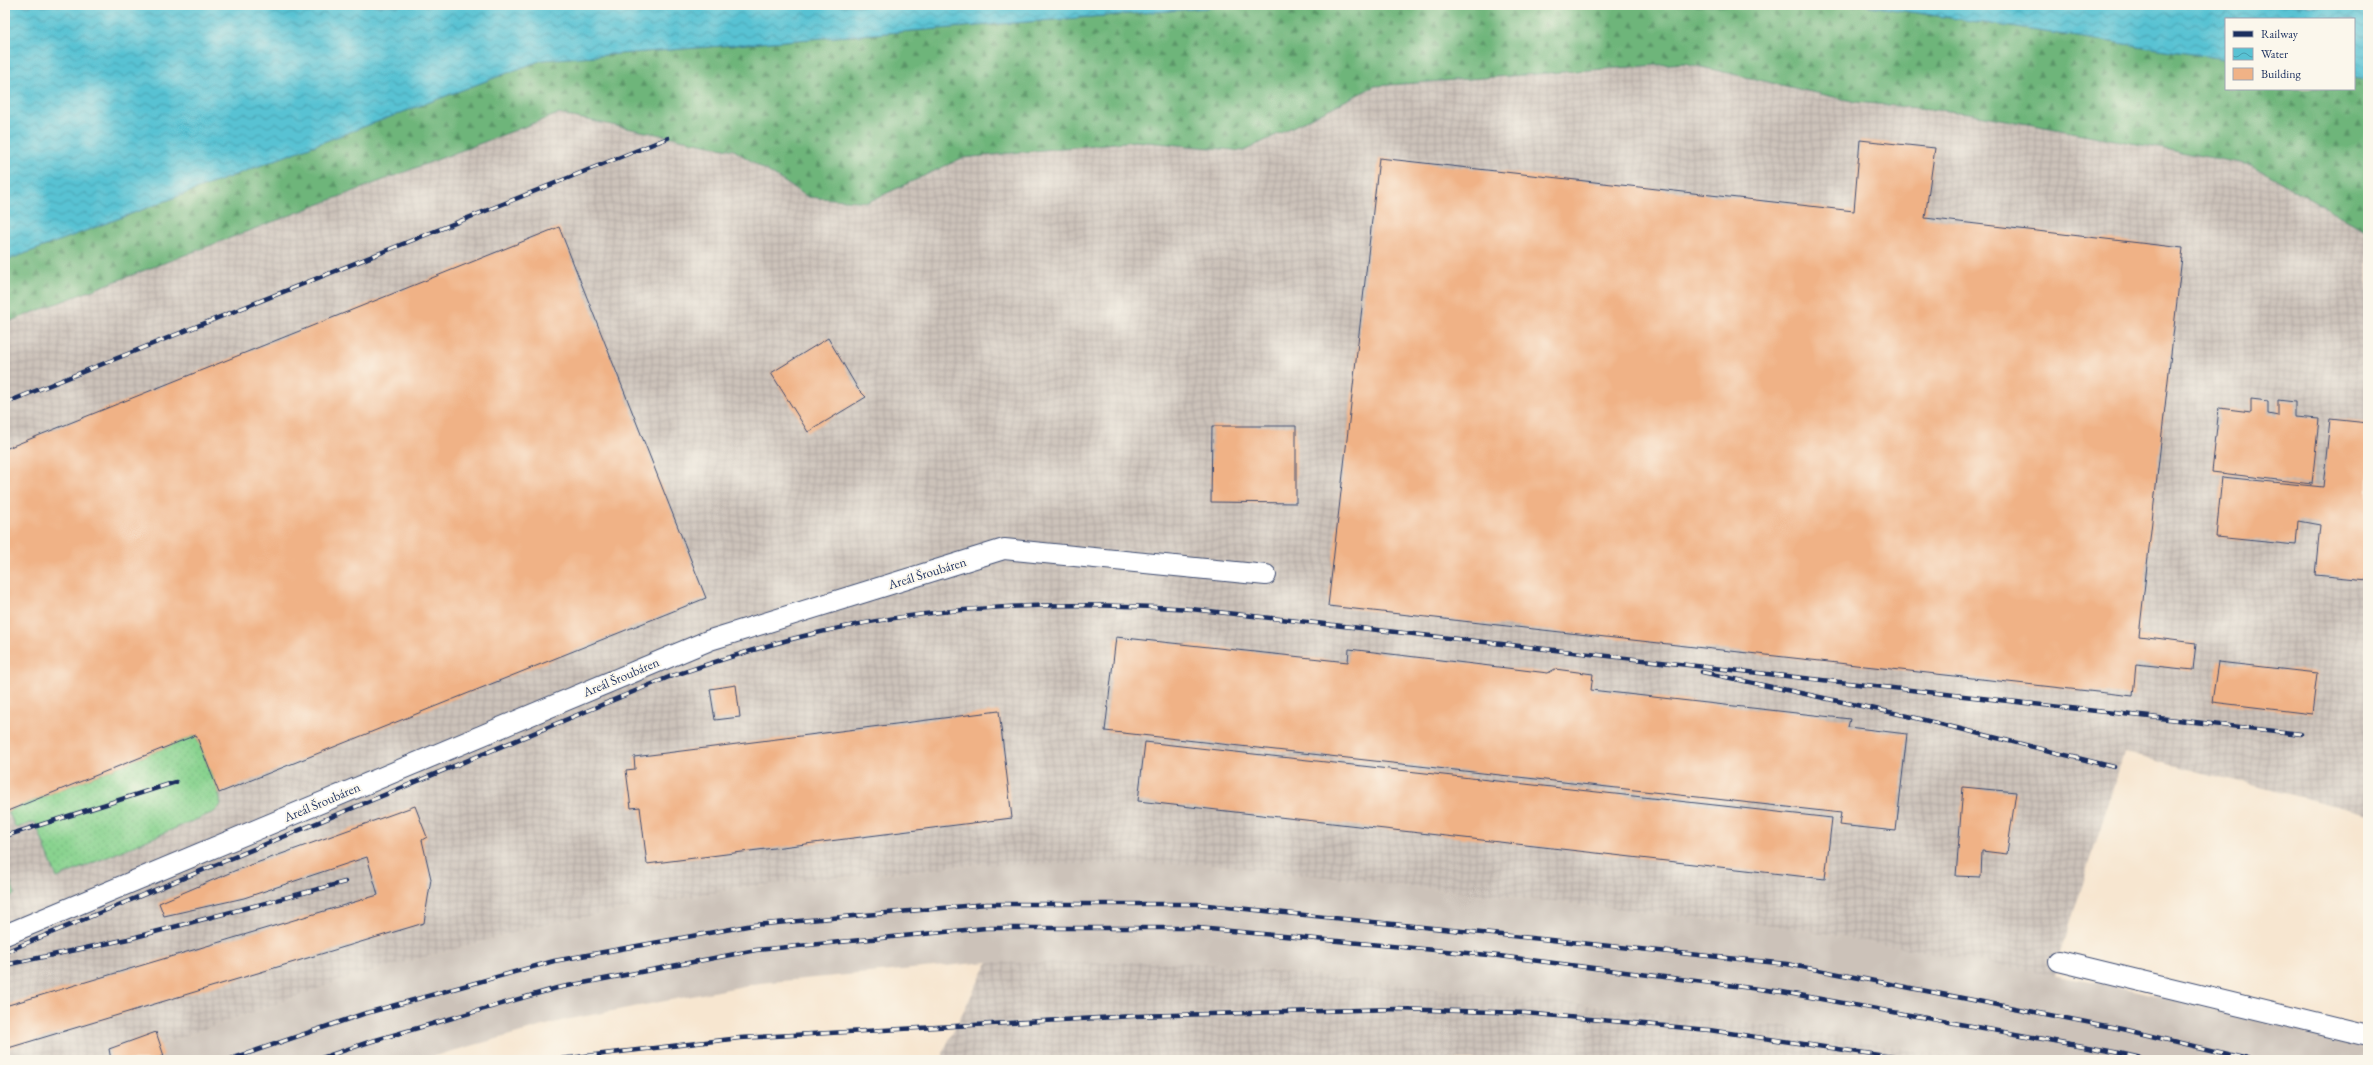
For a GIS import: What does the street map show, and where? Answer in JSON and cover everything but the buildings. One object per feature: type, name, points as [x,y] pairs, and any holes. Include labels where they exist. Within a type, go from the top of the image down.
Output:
[{"type":"lane","name":"Areál Šroubáren","points":[[5,935],[710,640],[1004,549],[1266,575]]},
{"type":"lane","points":[[2059,961],[2368,1036]]},
{"type":"shaded area","points":[[1243,5],[2368,121],[2368,814],[2124,753],[2054,976],[1791,928],[1202,864],[984,864],[747,887],[543,925],[347,979],[119,1060],[5,1060],[5,261],[542,60]]},
{"type":"shaded area","points":[[984,864],[1202,864],[1791,928],[2129,989],[2285,1026],[2368,1049],[2368,1060],[1971,1060],[1776,1025],[1196,962],[988,962],[760,983],[565,1020],[420,1060],[119,1060],[347,979],[543,925],[747,887]]},
{"type":"shaded area","points":[[988,962],[1196,962],[1776,1025],[1971,1060],[943,1060],[943,1052]]},
{"type":"green space","points":[[1243,5],[1864,5],[2225,59],[2225,90],[2355,90],[2355,78],[2368,80],[2368,232],[2251,165],[1968,113],[1856,102],[1684,63],[1375,86],[1244,151],[1135,141],[962,158],[868,202],[808,197],[734,150],[558,114],[5,323],[5,261],[542,60]]},
{"type":"green space","points":[[196,735],[219,793],[221,805],[214,812],[57,878],[35,822],[16,828],[8,811]]},
{"type":"green space","points":[[5,867],[15,894],[5,899]]},
{"type":"water","points":[[5,5],[1243,5],[542,60],[5,261]]},
{"type":"water","points":[[1864,5],[2368,5],[2368,80],[2355,78],[2355,18],[2225,18],[2225,59]]},
{"type":"railway","points":[[5,403],[668,138]]},
{"type":"railway","points":[[5,952],[669,677],[790,639],[856,625],[951,611],[999,607],[1095,605],[1191,609],[2301,734]]},
{"type":"railway","points":[[1702,672],[1908,716],[2114,767]]},
{"type":"railway","points":[[5,836],[176,782]]},
{"type":"railway","points":[[5,965],[128,939],[345,882]]},
{"type":"railway","points":[[228,1060],[363,1014],[554,961],[753,925],[987,904],[1197,904],[1787,964],[2122,1029],[2252,1060]]},
{"type":"railway","points":[[316,1060],[369,1042],[557,988],[756,950],[986,928],[1198,928],[1499,956],[1782,992],[2115,1052],[2150,1060]]},
{"type":"railway","points":[[552,1060],[740,1038],[1134,1016],[1396,1009],[1525,1013],[1709,1030],[1913,1060]]}]
